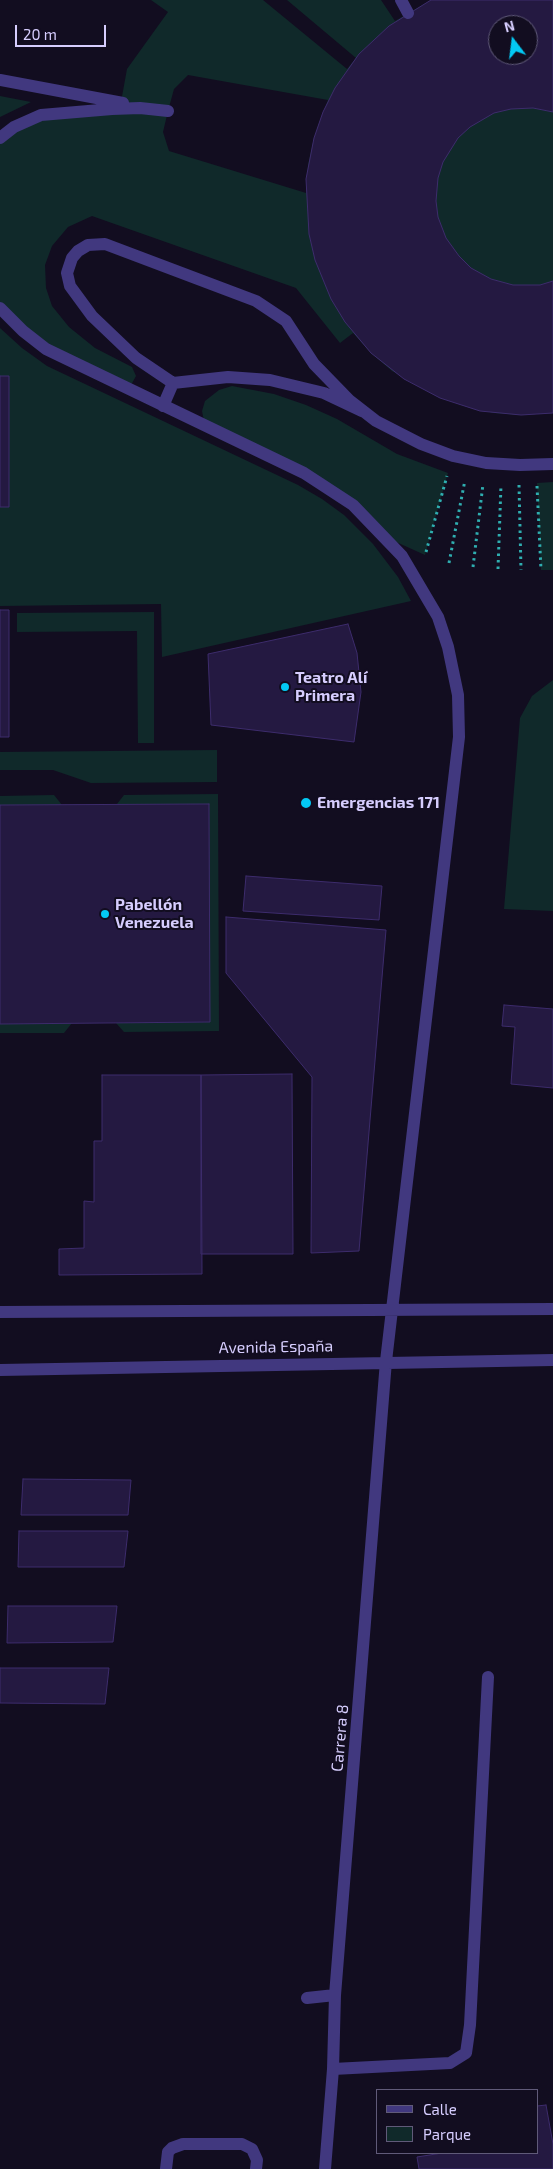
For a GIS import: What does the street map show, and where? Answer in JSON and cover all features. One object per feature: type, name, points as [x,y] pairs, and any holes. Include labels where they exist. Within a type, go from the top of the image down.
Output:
[{"type":"street","points":[[401,0],[408,13]]},
{"type":"street","points":[[0,80],[168,111],[112,109],[41,115],[14,126],[0,138]]},
{"type":"street","points":[[362,411],[324,377],[286,322],[256,301],[105,244],[91,244],[82,248],[72,258],[68,269],[68,279],[73,292],[92,316],[124,348],[173,383],[228,377],[270,380],[324,393],[362,411],[406,438],[453,456],[503,464],[553,464]]},
{"type":"street","name":"Carrera 8","points":[[0,308],[23,331],[46,349],[304,473],[353,505],[402,556],[438,617],[448,647],[458,695],[459,737],[386,1361],[335,1994],[333,2069],[326,2169]]},
{"type":"street","points":[[163,406],[173,383]]},
{"type":"street","points":[[0,1312],[553,1309]]},
{"type":"street","name":"Avenida España","points":[[0,1370],[386,1361],[553,1360]]},
{"type":"street","points":[[333,2069],[450,2063],[466,2053],[470,2025],[488,1676]]},
{"type":"street","points":[[307,1998],[335,1994]]},
{"type":"street","points":[[166,2169],[168,2152],[182,2144],[242,2144],[252,2149],[257,2160],[256,2169]]},
{"type":"path","points":[[425,555],[448,473]]},
{"type":"path","points":[[449,563],[465,478]]},
{"type":"path","points":[[473,567],[483,480]]},
{"type":"path","points":[[498,569],[501,482]]},
{"type":"path","points":[[520,483],[521,570]]},
{"type":"path","points":[[537,483],[541,570]]},
{"type":"green space","points":[[151,0],[263,0],[347,69],[356,58],[287,0],[381,0],[395,21],[431,0],[553,0],[553,413],[521,415],[493,413],[440,398],[392,371],[371,353],[353,333],[340,343],[296,288],[92,216],[68,227],[52,246],[45,265],[46,288],[52,306],[69,327],[95,348],[132,367],[136,376],[131,385],[62,358],[0,308],[0,138],[14,127],[121,102],[127,69],[168,12]],"holes":[[[188,75],[328,100],[314,138],[308,165],[306,193],[169,151],[163,132],[174,89]]]},
{"type":"green space","points":[[0,96],[31,102],[0,117]]},
{"type":"green space","points":[[0,328],[22,348],[47,366],[298,485],[322,499],[344,515],[373,544],[398,577],[411,601],[162,657],[161,604],[0,606],[0,507],[9,507],[9,377],[0,376]]},
{"type":"green space","points":[[232,386],[274,394],[306,405],[337,419],[397,454],[448,473],[425,555],[394,541],[363,514],[204,421],[202,411],[205,401],[219,390]]},
{"type":"green space","points":[[553,482],[553,570],[541,570],[537,483]]},
{"type":"green space","points":[[154,612],[154,743],[138,743],[137,631],[17,632],[17,613]]},
{"type":"green space","points":[[553,680],[553,911],[504,909],[520,718],[532,696]]},
{"type":"green space","points":[[217,750],[217,782],[91,783],[53,770],[0,770],[0,752]]},
{"type":"green space","points":[[218,794],[219,1031],[124,1032],[116,1023],[210,1022],[209,804],[117,804],[124,795]]},
{"type":"green space","points":[[54,795],[62,805],[0,805],[0,796]]},
{"type":"green space","points":[[72,1023],[64,1033],[0,1033],[0,1024]]},
{"type":"building","points":[[431,0],[553,0],[553,112],[533,108],[511,109],[494,113],[470,127],[458,138],[443,162],[438,178],[436,201],[438,217],[446,238],[459,256],[471,268],[491,279],[513,285],[540,285],[553,281],[553,413],[521,415],[480,411],[440,398],[404,379],[371,353],[345,322],[331,299],[315,260],[309,234],[306,179],[314,138],[323,112],[335,88],[359,54],[389,26]]},
{"type":"building","points":[[0,376],[9,376],[9,507],[0,507]]},
{"type":"building","points":[[0,610],[9,610],[9,737],[0,737]]},
{"type":"building","name":"Teatro Alí Primera","points":[[348,624],[357,653],[361,692],[354,742],[211,725],[208,654]]},
{"type":"building","name":"Pabellón Venezuela","points":[[209,804],[210,1022],[0,1024],[0,805]]},
{"type":"building","points":[[246,876],[382,886],[379,920],[243,911]]},
{"type":"building","points":[[226,917],[386,930],[359,1251],[311,1253],[312,1077],[226,973]]},
{"type":"building","points":[[504,1005],[553,1009],[553,1088],[511,1084],[515,1027],[502,1026]]},
{"type":"building","points":[[292,1074],[293,1254],[201,1254],[201,1075]]},
{"type":"building","points":[[102,1075],[201,1075],[202,1274],[59,1275],[59,1249],[84,1248],[84,1201],[94,1202],[94,1141],[102,1141]]},
{"type":"building","points":[[23,1479],[131,1480],[128,1515],[21,1515]]},
{"type":"building","points":[[19,1531],[128,1531],[124,1567],[18,1567]]},
{"type":"building","points":[[8,1606],[117,1606],[113,1642],[7,1643]]},
{"type":"building","points":[[0,1668],[109,1668],[105,1704],[0,1703]]},
{"type":"building","points":[[546,2105],[553,2144],[553,2169],[419,2169],[417,2157],[436,2154],[538,2154],[538,2106]]},
{"type":"place","name":"Teatro Alí Primera","points":[[285,687]]},
{"type":"place","name":"Emergencias 171","points":[[306,803]]},
{"type":"place","name":"Pabellón Venezuela","points":[[105,914]]}]
